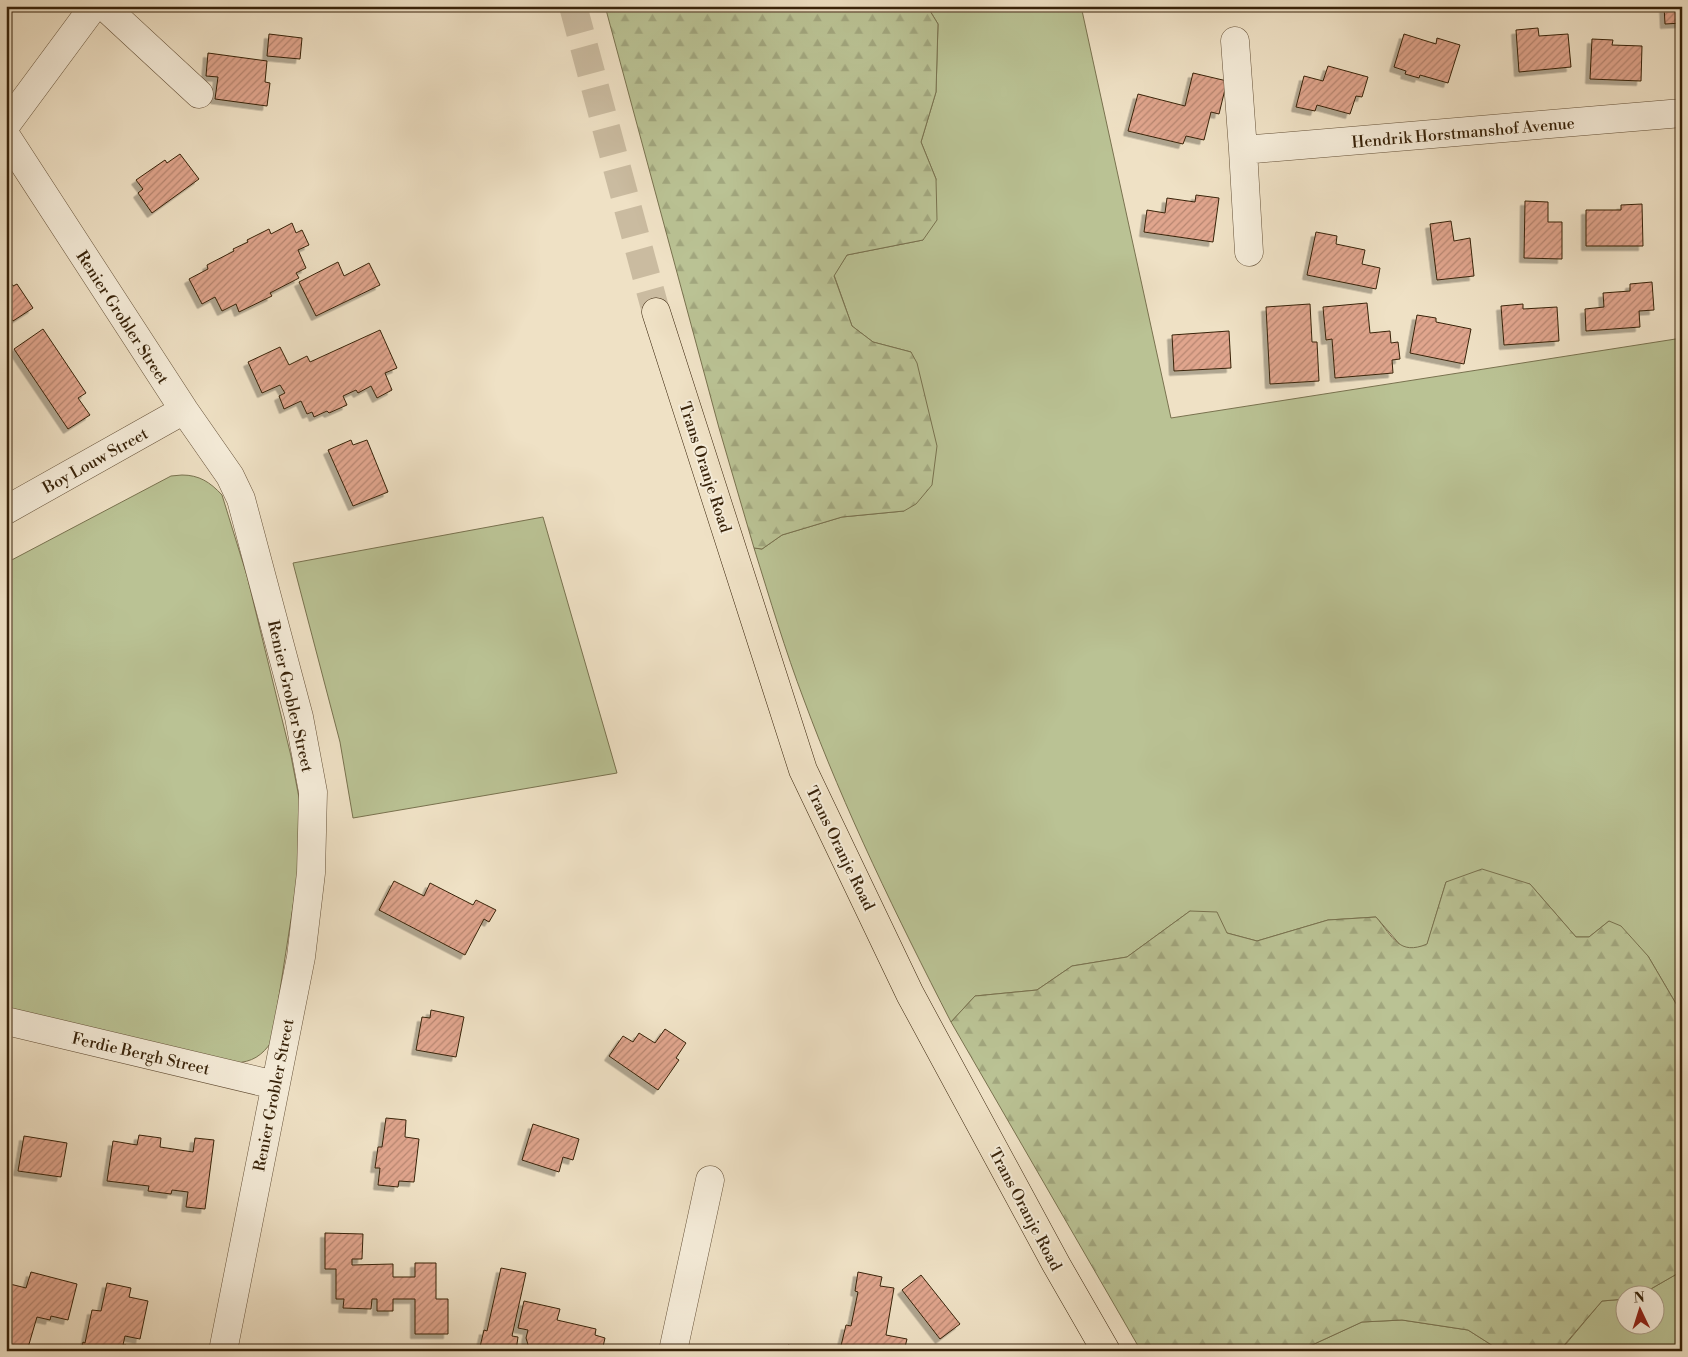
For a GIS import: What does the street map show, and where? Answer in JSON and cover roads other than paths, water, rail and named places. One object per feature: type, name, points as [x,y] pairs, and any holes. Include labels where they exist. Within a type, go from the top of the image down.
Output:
[{"type":"main road","name":"Trans Oranje Road","points":[[656,312],[804,770],[910,994],[1056,1264],[1106,1351]]},
{"type":"street","points":[[6,125],[94,6]]},
{"type":"street","points":[[104,6],[199,94]]},
{"type":"street","points":[[1235,41],[1248,252]]},
{"type":"street","name":"Hendrik Horstmanshof Avenue","points":[[1243,150],[1682,113]]},
{"type":"street","name":"Renier Grobler Street","points":[[6,136],[184,410],[230,476],[241,499],[299,717],[313,792],[311,873],[301,957],[222,1351]]},
{"type":"street","name":"Boy Louw Street","points":[[6,510],[184,410]]},
{"type":"street","name":"Ferdie Bergh Street","points":[[6,1021],[275,1085]]},
{"type":"street","points":[[673,1351],[710,1180]]},
{"type":"tunnel","points":[[573,6],[656,312]]}]
